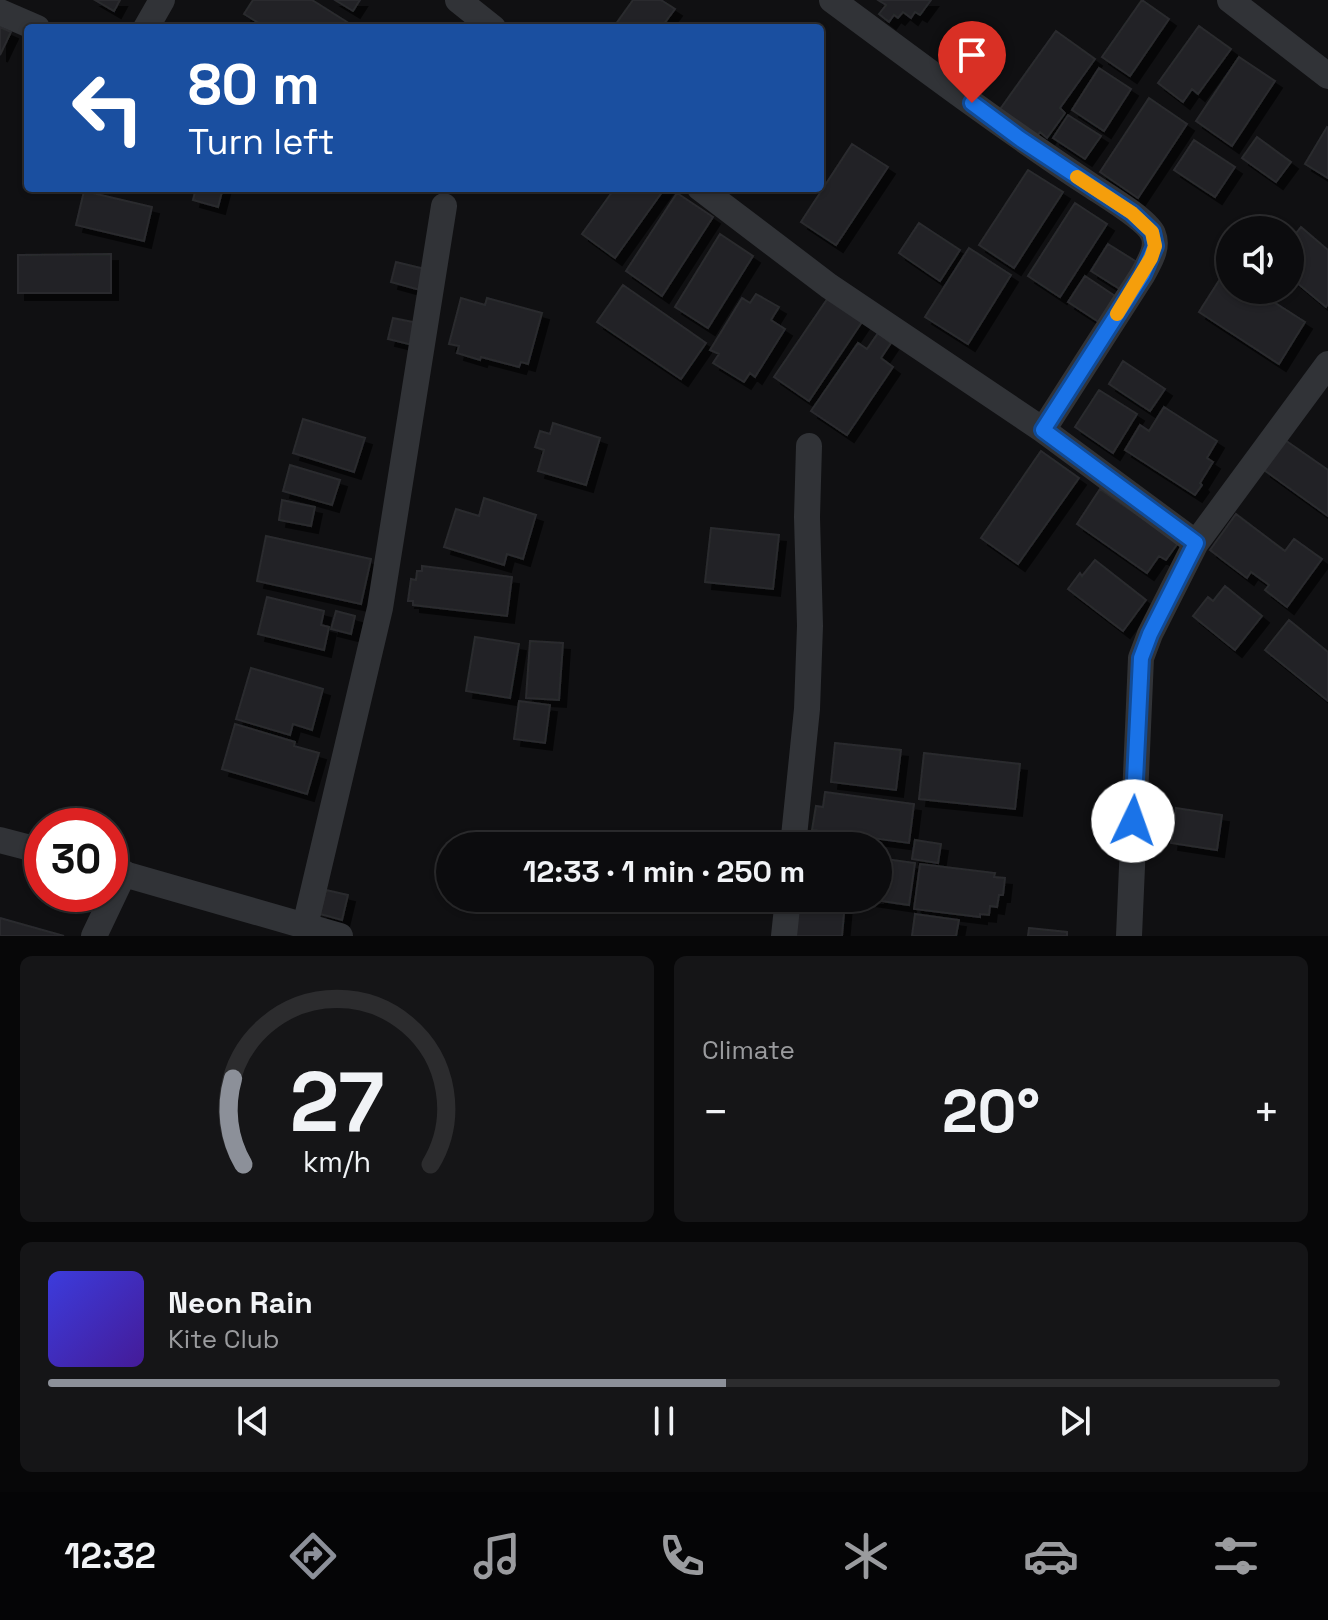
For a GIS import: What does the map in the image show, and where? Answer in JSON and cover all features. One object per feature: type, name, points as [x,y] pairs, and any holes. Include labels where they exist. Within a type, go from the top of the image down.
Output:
[{"type":"street","points":[[148,24],[162,0]]},
{"type":"street","points":[[458,0],[488,24]]},
{"type":"street","points":[[832,0],[1019,138],[1132,213],[1152,232],[1155,246],[1143,274],[1043,430]]},
{"type":"street","points":[[1237,2],[1328,76]]},
{"type":"street","points":[[0,12],[28,24]]},
{"type":"street","points":[[705,192],[829,286],[1043,430],[1196,543]]},
{"type":"street","points":[[305,926],[380,608],[444,206]]},
{"type":"street","points":[[1129,936],[1141,658],[1196,543],[1328,364]]},
{"type":"street","points":[[794,832],[808,695],[809,446]]},
{"type":"street","points":[[0,840],[24,846]]},
{"type":"street","points":[[128,875],[340,936]]},
{"type":"street","points":[[94,936],[103,912]]},
{"type":"street","points":[[784,936],[787,912]]},
{"type":"building","points":[[95,0],[120,0],[114,11]]},
{"type":"building","points":[[253,0],[312,0],[347,22],[260,24],[244,14]]},
{"type":"building","points":[[335,0],[360,0],[353,11]]},
{"type":"building","points":[[633,0],[661,0],[675,9],[664,24],[616,24]]},
{"type":"building","points":[[878,0],[931,0],[920,15],[915,12],[911,18],[903,12],[898,18],[894,15],[889,22],[879,14],[886,5]]},
{"type":"building","points":[[1142,0],[1169,19],[1130,76],[1102,57]]},
{"type":"building","points":[[1199,26],[1231,49],[1198,94],[1192,89],[1183,102],[1158,83]]},
{"type":"building","points":[[0,27],[11,32],[0,55]]},
{"type":"building","points":[[1056,31],[1095,59],[1060,108],[1065,113],[1047,138],[1040,132],[1035,139],[998,112]]},
{"type":"building","points":[[1239,57],[1275,81],[1232,146],[1196,121]]},
{"type":"building","points":[[1099,68],[1131,89],[1104,131],[1072,110]]},
{"type":"building","points":[[1149,98],[1187,124],[1138,198],[1100,172]]},
{"type":"building","points":[[1068,115],[1101,136],[1085,159],[1053,138]]},
{"type":"building","points":[[1328,128],[1328,178],[1305,164]]},
{"type":"building","points":[[1257,137],[1291,162],[1276,182],[1242,158]]},
{"type":"building","points":[[1194,140],[1235,167],[1215,197],[1174,170]]},
{"type":"building","points":[[852,144],[888,167],[836,245],[801,222],[821,192],[824,192],[824,187]]},
{"type":"building","points":[[1028,170],[1063,192],[1014,268],[979,245]]},
{"type":"building","points":[[84,192],[152,207],[144,241],[76,225]]},
{"type":"building","points":[[195,192],[222,192],[218,207],[193,200]]},
{"type":"building","points":[[612,192],[662,192],[615,258],[582,234]]},
{"type":"building","points":[[677,193],[713,217],[662,296],[626,271]]},
{"type":"building","points":[[1075,203],[1107,224],[1060,297],[1028,276]]},
{"type":"building","points":[[919,223],[960,250],[940,281],[899,253]]},
{"type":"building","points":[[1304,230],[1328,250],[1326,307],[1304,289]]},
{"type":"building","points":[[720,234],[753,256],[708,328],[675,307]]},
{"type":"building","points":[[1108,244],[1140,264],[1123,291],[1091,271]]},
{"type":"building","points":[[969,248],[1011,275],[968,344],[925,317]]},
{"type":"building","points":[[111,254],[111,293],[18,293],[18,255]]},
{"type":"building","points":[[396,262],[425,269],[420,290],[391,282]]},
{"type":"building","points":[[1085,276],[1115,296],[1099,322],[1068,302]]},
{"type":"building","points":[[623,285],[706,343],[681,379],[597,322]]},
{"type":"building","points":[[1216,285],[1216,304],[1277,304],[1305,322],[1279,364],[1199,312]]},
{"type":"building","points":[[756,294],[779,307],[771,320],[785,329],[755,377],[750,373],[744,382],[713,363],[719,354],[710,350],[742,298],[750,303]]},
{"type":"building","points":[[830,295],[864,319],[809,401],[774,377]]},
{"type":"building","points":[[461,298],[485,305],[487,298],[542,313],[528,364],[521,362],[519,367],[457,353],[459,346],[449,344]]},
{"type":"building","points":[[393,318],[418,323],[413,345],[388,339]]},
{"type":"building","points":[[878,333],[891,343],[881,358],[893,367],[847,435],[811,411],[858,343],[867,349]]},
{"type":"building","points":[[1123,361],[1165,389],[1150,411],[1109,384]]},
{"type":"building","points":[[1099,390],[1137,414],[1113,453],[1075,427]]},
{"type":"building","points":[[1164,407],[1217,441],[1207,458],[1213,462],[1195,495],[1125,450],[1140,425],[1149,431]]},
{"type":"building","points":[[303,419],[365,438],[354,472],[293,453]]},
{"type":"building","points":[[553,423],[600,438],[586,485],[538,471],[544,450],[535,447],[540,431],[550,434]]},
{"type":"building","points":[[1285,440],[1328,470],[1328,516],[1264,470]]},
{"type":"building","points":[[1041,451],[1079,478],[1018,564],[981,538]]},
{"type":"building","points":[[290,465],[340,480],[332,505],[283,491]]},
{"type":"building","points":[[1100,489],[1178,543],[1166,560],[1159,556],[1147,573],[1077,524]]},
{"type":"building","points":[[484,498],[536,515],[523,559],[507,554],[504,565],[444,547],[456,509],[479,516]]},
{"type":"building","points":[[282,500],[315,507],[311,526],[279,520]]},
{"type":"building","points":[[1236,514],[1285,551],[1294,539],[1322,559],[1287,607],[1265,590],[1269,585],[1251,572],[1247,578],[1210,550]]},
{"type":"building","points":[[711,528],[779,535],[773,589],[705,582]]},
{"type":"building","points":[[266,536],[371,559],[361,604],[257,581]]},
{"type":"building","points":[[1095,560],[1146,600],[1123,631],[1068,589]]},
{"type":"building","points":[[422,566],[512,577],[507,616],[413,605],[413,601],[408,601],[411,579],[416,580],[417,571],[422,571]]},
{"type":"building","points":[[1225,586],[1262,616],[1235,650],[1193,616],[1208,597],[1213,601]]},
{"type":"building","points":[[267,597],[324,611],[321,625],[329,627],[324,650],[258,634]]},
{"type":"building","points":[[336,611],[355,616],[351,634],[331,629]]},
{"type":"building","points":[[1289,620],[1328,652],[1328,701],[1265,650]]},
{"type":"building","points":[[475,637],[519,644],[510,698],[466,691]]},
{"type":"building","points":[[530,641],[563,643],[559,700],[526,698]]},
{"type":"building","points":[[251,668],[323,689],[312,730],[293,724],[290,735],[236,719]]},
{"type":"building","points":[[519,701],[550,705],[545,743],[514,739]]},
{"type":"building","points":[[235,724],[295,742],[294,746],[319,753],[307,794],[222,769]]},
{"type":"building","points":[[835,743],[901,750],[896,790],[831,782]]},
{"type":"building","points":[[924,753],[1020,764],[1015,809],[919,799]]},
{"type":"building","points":[[825,792],[914,804],[909,843],[892,841],[892,832],[812,830],[816,806],[823,807]]},
{"type":"building","points":[[1176,808],[1222,815],[1217,850],[1171,843]]},
{"type":"building","points":[[915,840],[941,844],[938,863],[912,859]]},
{"type":"building","points":[[892,860],[915,863],[909,905],[892,903]]},
{"type":"building","points":[[920,864],[995,873],[994,877],[1005,878],[1003,895],[999,895],[997,907],[990,906],[989,915],[980,914],[980,917],[914,909]]},
{"type":"building","points":[[326,890],[348,895],[342,920],[320,914]]},
{"type":"building","points":[[798,912],[844,912],[842,936],[795,936]]},
{"type":"building","points":[[915,914],[959,920],[956,936],[912,936]]},
{"type":"building","points":[[0,918],[64,936],[0,936]]},
{"type":"building","points":[[1029,928],[1067,932],[1067,936],[1028,936]]},
{"type":"slow traffic","points":[[1077,177],[1132,213],[1152,232],[1155,246],[1151,258],[1117,314]]},
{"type":"route","points":[[972,103],[1132,213],[1152,232],[1155,246],[1143,274],[1043,430],[1196,543],[1141,658],[1133,821]]}]
